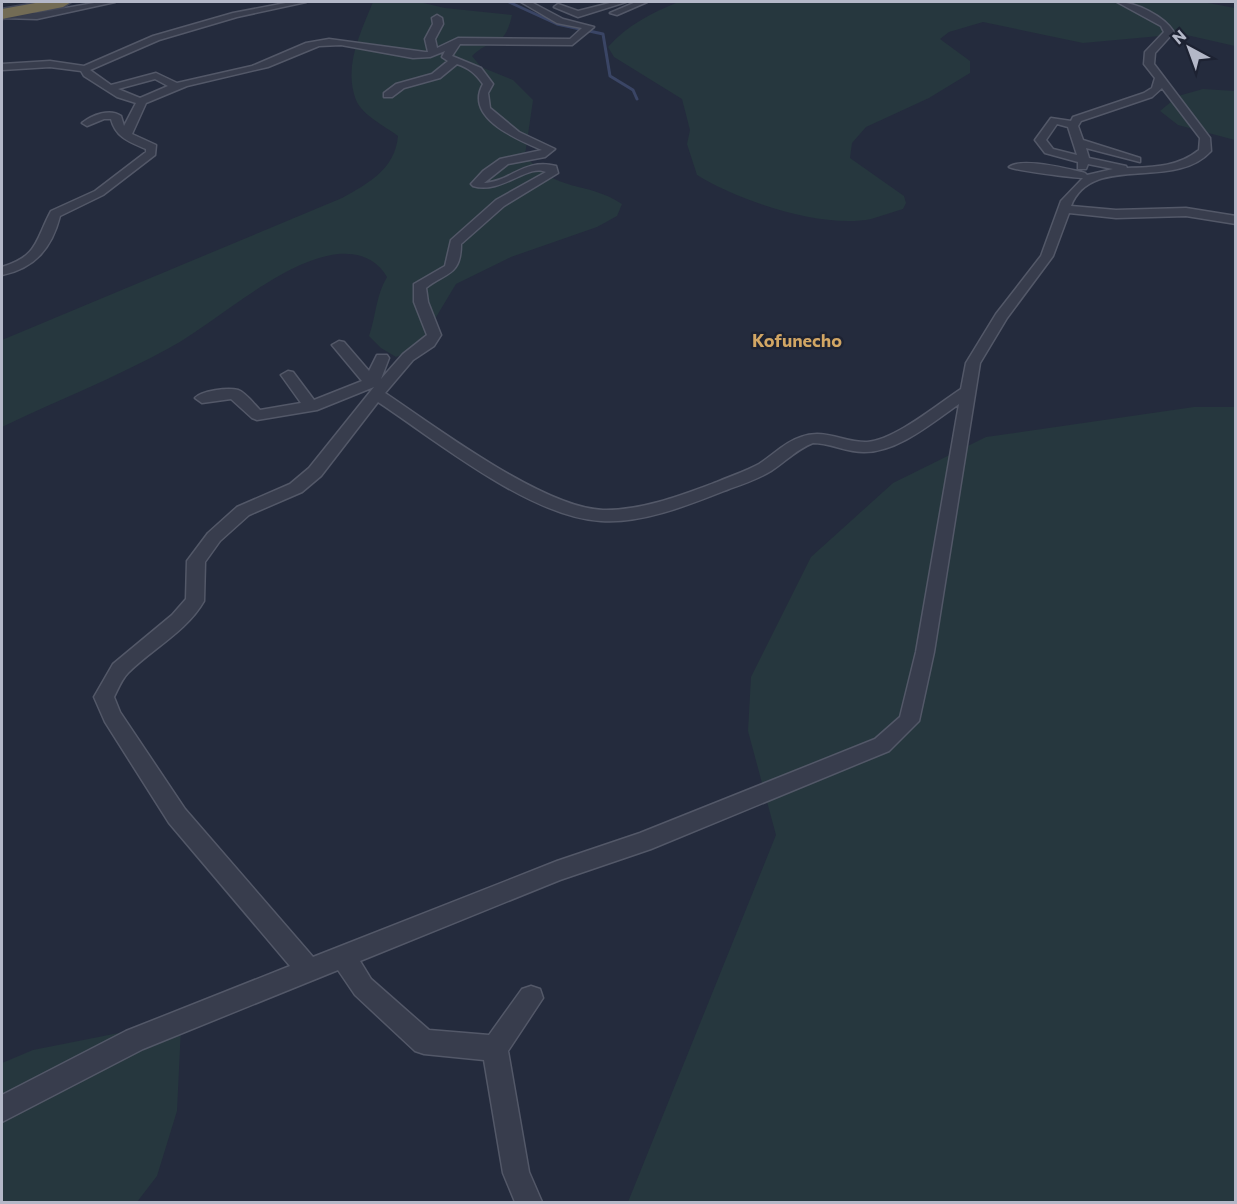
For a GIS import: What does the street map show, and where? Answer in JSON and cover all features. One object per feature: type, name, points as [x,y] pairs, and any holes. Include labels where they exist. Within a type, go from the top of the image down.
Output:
[{"type":"highway","points":[[2,14],[59,3]]},
{"type":"street","points":[[2,14],[37,16],[111,2]]},
{"type":"street","points":[[2,67],[50,64],[85,69],[156,38],[236,15],[302,2]]},
{"type":"street","points":[[525,2],[560,21],[593,26]]},
{"type":"street","points":[[539,10],[555,6],[578,14],[622,2]]},
{"type":"street","points":[[85,69],[87,74],[121,95],[141,101],[174,87],[257,67],[291,51],[326,42],[413,55],[433,53],[445,45],[458,42],[572,42],[593,26],[643,2]]},
{"type":"street","points":[[1034,155],[1049,151],[1084,160],[1169,169],[1191,162],[1205,151],[1205,138],[1149,64],[1150,52],[1169,32],[1164,24],[1121,2]]},
{"type":"street","points":[[433,53],[430,39],[438,24],[437,18]]},
{"type":"street","points":[[308,970],[177,816],[112,716],[104,697],[120,669],[195,601],[196,561],[214,537],[243,511],[296,488],[315,472],[377,386],[408,357],[429,343],[434,335],[421,302],[419,287],[425,281],[451,270],[456,260],[455,243],[500,203],[552,172],[552,168],[538,165],[488,188],[477,184],[506,161],[541,154],[549,149],[515,134],[485,109],[483,93],[488,84],[478,70],[447,57],[452,45],[458,42]]},
{"type":"street","points":[[388,95],[400,86],[436,76],[455,60]]},
{"type":"street","points":[[110,88],[156,76],[174,87]]},
{"type":"street","points":[[1073,125],[1077,119],[1148,94],[1157,89],[1160,78]]},
{"type":"street","points":[[126,135],[126,131],[142,107],[141,101]]},
{"type":"street","points":[[2,271],[30,260],[49,239],[55,214],[99,193],[151,153],[152,147],[126,135],[119,128],[116,116],[102,116],[87,123]]},
{"type":"street","points":[[1049,151],[1040,140],[1055,120],[1073,125]]},
{"type":"street","points":[[2,1109],[135,1041],[557,871],[643,842],[882,745],[909,721],[925,652],[973,363],[1001,317],[1047,256],[1067,201],[1085,177],[1084,160],[1073,125]]},
{"type":"street","points":[[1078,142],[1136,165]]},
{"type":"street","points":[[1015,167],[1045,168],[1085,177],[1110,173],[1136,165]]},
{"type":"street","points":[[1064,209],[1116,214],[1186,212],[1236,220]]},
{"type":"street","points":[[339,345],[377,386],[516,485],[590,515],[620,514],[666,504],[759,470],[804,441],[814,438],[855,448],[873,447],[897,436],[968,391]]},
{"type":"street","points":[[377,386],[382,358]]},
{"type":"street","points":[[288,375],[312,407]]},
{"type":"street","points":[[202,398],[234,394],[256,415],[292,412],[377,386]]},
{"type":"street","points":[[344,956],[363,987],[424,1042],[495,1048]]},
{"type":"street","points":[[529,1203],[516,1173],[495,1048],[531,998]]},
{"type":"shaded area","points":[[373,2],[419,2],[445,8],[512,15],[509,26],[501,39],[472,56],[481,67],[513,80],[533,100],[525,155],[548,176],[596,192],[622,204],[617,216],[597,227],[511,257],[456,284],[418,347],[396,357],[381,348],[369,336],[387,277],[378,266],[366,258],[353,254],[338,254],[295,267],[151,358],[2,427],[2,340],[342,198],[362,187],[386,166],[396,148],[398,136],[369,116],[359,106],[351,75],[355,50]]},
{"type":"shaded area","points":[[678,2],[1203,2],[1235,8],[1235,46],[1182,34],[1083,43],[983,22],[949,32],[940,39],[970,61],[970,73],[929,98],[866,127],[852,143],[850,158],[904,196],[906,203],[903,209],[871,219],[829,220],[758,203],[697,175],[687,144],[690,130],[682,99],[614,57],[608,47],[623,32],[649,15]]},
{"type":"shaded area","points":[[1203,89],[1235,91],[1235,140],[1178,125],[1160,111],[1178,96]]},
{"type":"shaded area","points":[[1194,407],[1235,407],[1235,1202],[628,1202],[776,835],[748,731],[751,677],[811,557],[893,483],[986,437]]},
{"type":"shaded area","points":[[154,1026],[181,1027],[177,1111],[157,1176],[137,1202],[2,1202],[2,1063],[33,1050]]},
{"type":"waterway","points":[[509,2],[557,24],[603,34],[610,76],[633,90],[637,99]]},
{"type":"district","name":"Kofunecho","points":[[797,341]]}]
